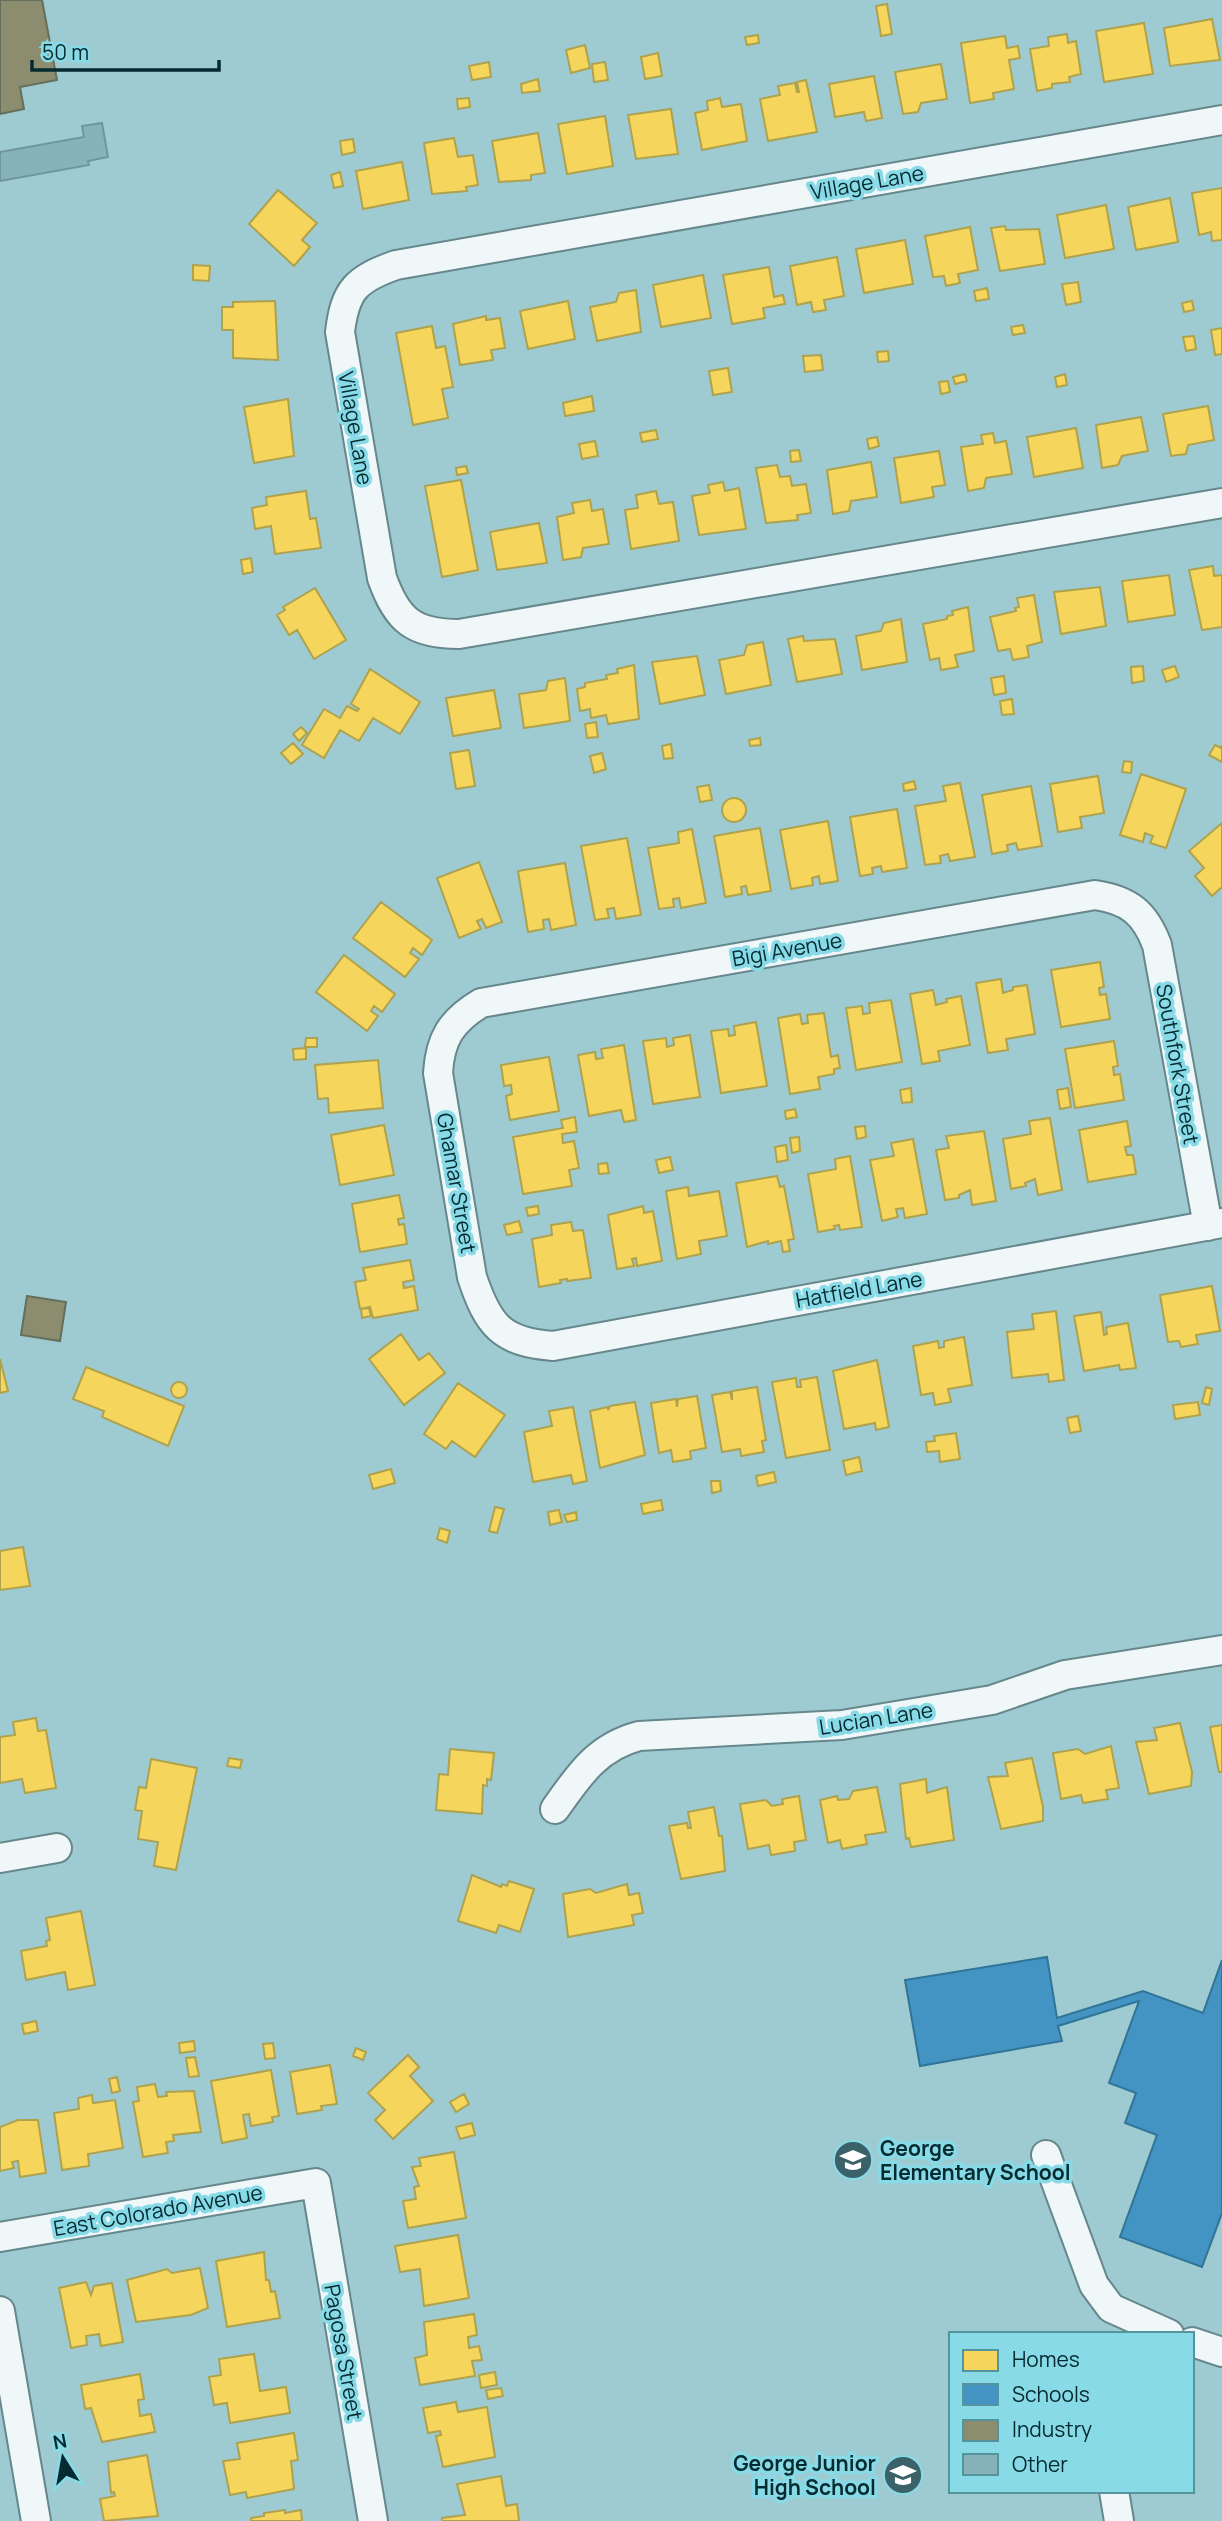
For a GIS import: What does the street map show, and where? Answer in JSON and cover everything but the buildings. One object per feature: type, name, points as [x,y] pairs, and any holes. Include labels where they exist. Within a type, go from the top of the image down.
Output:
[{"type":"street","name":"Village Lane","points":[[1222,120],[396,265],[374,272],[354,285],[343,307],[340,332],[382,578],[391,605],[409,624],[433,634],[459,634],[1222,503]]},
{"type":"street","name":"Bigi Avenue","points":[[447,1030],[462,1014],[481,1003],[1096,895],[1116,898],[1135,908]]},
{"type":"street","name":"Southfork Street","points":[[1135,908],[1150,925],[1157,945],[1215,1224]]},
{"type":"street","name":"Ghamar Street","points":[[447,1030],[439,1052],[438,1073],[472,1277],[482,1307],[499,1331]]},
{"type":"street","name":"Hatfield Lane","points":[[499,1331],[525,1343],[553,1346],[1215,1224]]},
{"type":"street","name":"Lucian Lane","points":[[555,1809],[591,1760],[622,1740],[639,1736],[842,1725],[992,1700],[1065,1675],[1222,1650]]},
{"type":"street","points":[[0,1858],[57,1848]]},
{"type":"street","points":[[1046,2155],[1094,2285],[1111,2308],[1141,2329]]},
{"type":"street","name":"East Colorado Avenue","points":[[0,2237],[316,2183]]},
{"type":"street","name":"Pagosa Street","points":[[316,2183],[373,2521]]},
{"type":"street","points":[[0,2311],[36,2521]]},
{"type":"street","points":[[1194,2343],[1222,2353]]},
{"type":"street","points":[[1114,2493],[1119,2521]]},
{"type":"place","name":"George Elementary School","points":[[853,2160]]},
{"type":"place","name":"George Junior High School","points":[[903,2475]]}]
